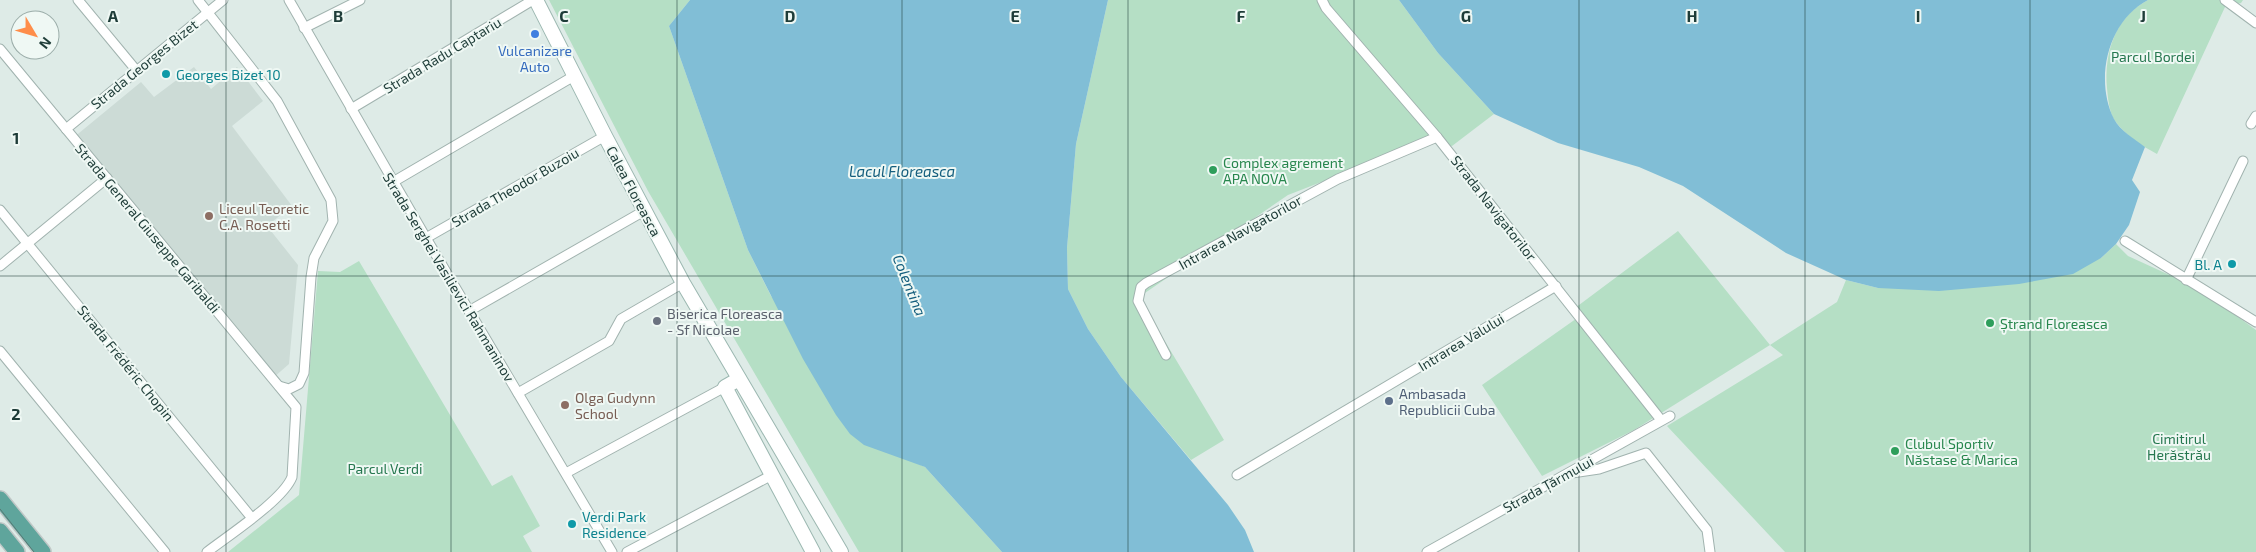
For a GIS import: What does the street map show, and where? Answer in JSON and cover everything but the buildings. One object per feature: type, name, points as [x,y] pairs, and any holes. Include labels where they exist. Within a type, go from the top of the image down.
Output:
[{"type":"main road","name":"Calea Floreasca","points":[[534,0],[683,283],[840,552]]},
{"type":"main road","points":[[741,382],[728,393],[813,552]]},
{"type":"main road","points":[[0,499],[43,552]]},
{"type":"main road","points":[[0,531],[17,552]]},
{"type":"street","points":[[78,0],[136,70]]},
{"type":"street","points":[[198,0],[277,101],[332,200],[334,209],[333,221],[314,258],[304,374],[299,384],[289,389],[279,386]]},
{"type":"street","name":"Strada Georges Bizet","points":[[66,129],[223,0]]},
{"type":"street","name":"Strada Serghei Vasilievici Rahmaninov","points":[[289,0],[393,182],[612,552]]},
{"type":"street","points":[[304,28],[360,0]]},
{"type":"street","name":"Strada Radu Captariu","points":[[351,109],[534,0]]},
{"type":"street","name":"Strada Navigatorilor","points":[[1322,0],[1326,8],[1437,137],[1661,420]]},
{"type":"street","points":[[2225,0],[2256,23]]},
{"type":"street","points":[[2237,10],[2240,0]]},
{"type":"street","name":"Strada General Giuseppe Garibaldi","points":[[0,49],[296,408],[292,477],[287,487],[252,517]]},
{"type":"street","points":[[393,182],[574,76]]},
{"type":"street","name":"Strada Theodor Buzoiu","points":[[426,238],[605,136]]},
{"type":"street","name":"Intrarea Navigatorilor","points":[[1166,355],[1140,308],[1138,301],[1141,287],[1338,179],[1437,137]]},
{"type":"street","points":[[2186,280],[2243,161]]},
{"type":"street","points":[[0,266],[106,178]]},
{"type":"street","name":"Strada Frédéric Chopin","points":[[0,210],[252,517]]},
{"type":"street","points":[[469,311],[644,210]]},
{"type":"street","points":[[2125,241],[2256,322]]},
{"type":"street","points":[[518,393],[609,341],[621,319],[683,283]]},
{"type":"street","name":"Intrarea Valului","points":[[1237,475],[1556,286]]},
{"type":"street","points":[[0,352],[165,552]]},
{"type":"street","points":[[566,473],[728,393]]},
{"type":"street","name":"Strada Țărmului","points":[[1426,552],[1670,416]]},
{"type":"street","points":[[1567,473],[1599,469],[1646,453],[1707,530],[1710,552]]},
{"type":"street","points":[[627,552],[772,475]]},
{"type":"street","points":[[207,552],[252,517]]},
{"type":"shaded area","name":"Liceul Teoretic C.A. Rosetti","points":[[194,67],[211,89],[237,67],[263,101],[232,126],[292,206],[267,226],[298,265],[289,364],[273,378],[73,138],[141,82],[154,97]]},
{"type":"green space","points":[[549,0],[690,0],[669,26],[748,250],[771,296],[914,462],[925,467],[1002,552],[859,552],[648,191]]},
{"type":"green space","name":"Complex agrement APA NOVA","points":[[1108,0],[1399,0],[1438,53],[1494,114],[1452,146],[1424,142],[1288,195],[1142,295],[1142,303],[1224,440],[1191,460],[1121,377],[1088,329],[1068,289],[1067,248],[1076,144]]},
{"type":"green space","name":"Parcul Bordei","points":[[2148,0],[2243,0],[2241,3],[2225,7],[2157,154],[2134,140],[2115,121],[2110,109],[2107,88],[2108,62],[2114,37],[2127,16]]},
{"type":"green space","points":[[1678,231],[1770,345],[1634,430],[1542,476],[1482,385],[1580,316],[1575,308]]},
{"type":"green space","name":"Cimitirul Herăstrău","points":[[2116,244],[2128,256],[2198,288],[2256,330],[2256,552],[1785,552],[1667,426],[1783,355],[1770,345],[1837,302],[1846,280],[1878,288],[2101,258]]},
{"type":"green space","name":"Parcul Verdi","points":[[359,261],[492,486],[512,475],[540,526],[523,536],[532,552],[228,552],[299,495],[318,271],[340,272]]},
{"type":"water","name":"Lacul Floreasca","points":[[690,0],[1108,0],[1076,144],[1067,248],[1068,289],[1088,329],[1121,377],[1228,505],[1245,530],[1254,552],[1002,552],[925,467],[864,445],[850,434],[836,415],[803,359],[748,250],[669,26]]},
{"type":"water","points":[[1399,0],[2148,0],[2134,10],[2114,36],[2108,52],[2105,69],[2108,103],[2114,119],[2124,131],[2145,147],[2132,180],[2140,192],[2129,225],[2116,244],[2101,258],[2073,274],[2019,284],[1939,291],[1878,288],[1846,280],[1786,253],[1683,186],[1639,167],[1558,143],[1494,114],[1438,53]]},
{"type":"tram line","points":[[0,509],[34,552]]},
{"type":"place","name":"Vulcanizare Auto","points":[[535,34]]},
{"type":"place","name":"Georges Bizet 10","points":[[166,74]]},
{"type":"place","name":"Complex agrement APA NOVA","points":[[1213,170]]},
{"type":"place","name":"Liceul Teoretic C.A. Rosetti","points":[[209,216]]},
{"type":"place","name":"Bl. A","points":[[2232,264]]},
{"type":"place","name":"Biserica Floreasca - Sf Nicolae","points":[[657,321]]},
{"type":"place","name":"Ștrand Floreasca","points":[[1990,323]]},
{"type":"place","name":"Ambasada Republicii Cuba","points":[[1389,401]]},
{"type":"place","name":"Olga Gudynn School","points":[[565,405]]},
{"type":"place","name":"Clubul Sportiv Năstase & Marica","points":[[1895,451]]},
{"type":"place","name":"Verdi Park Residence","points":[[572,524]]},
{"type":"water label","name":"Colentina","points":[[910,285]]}]
